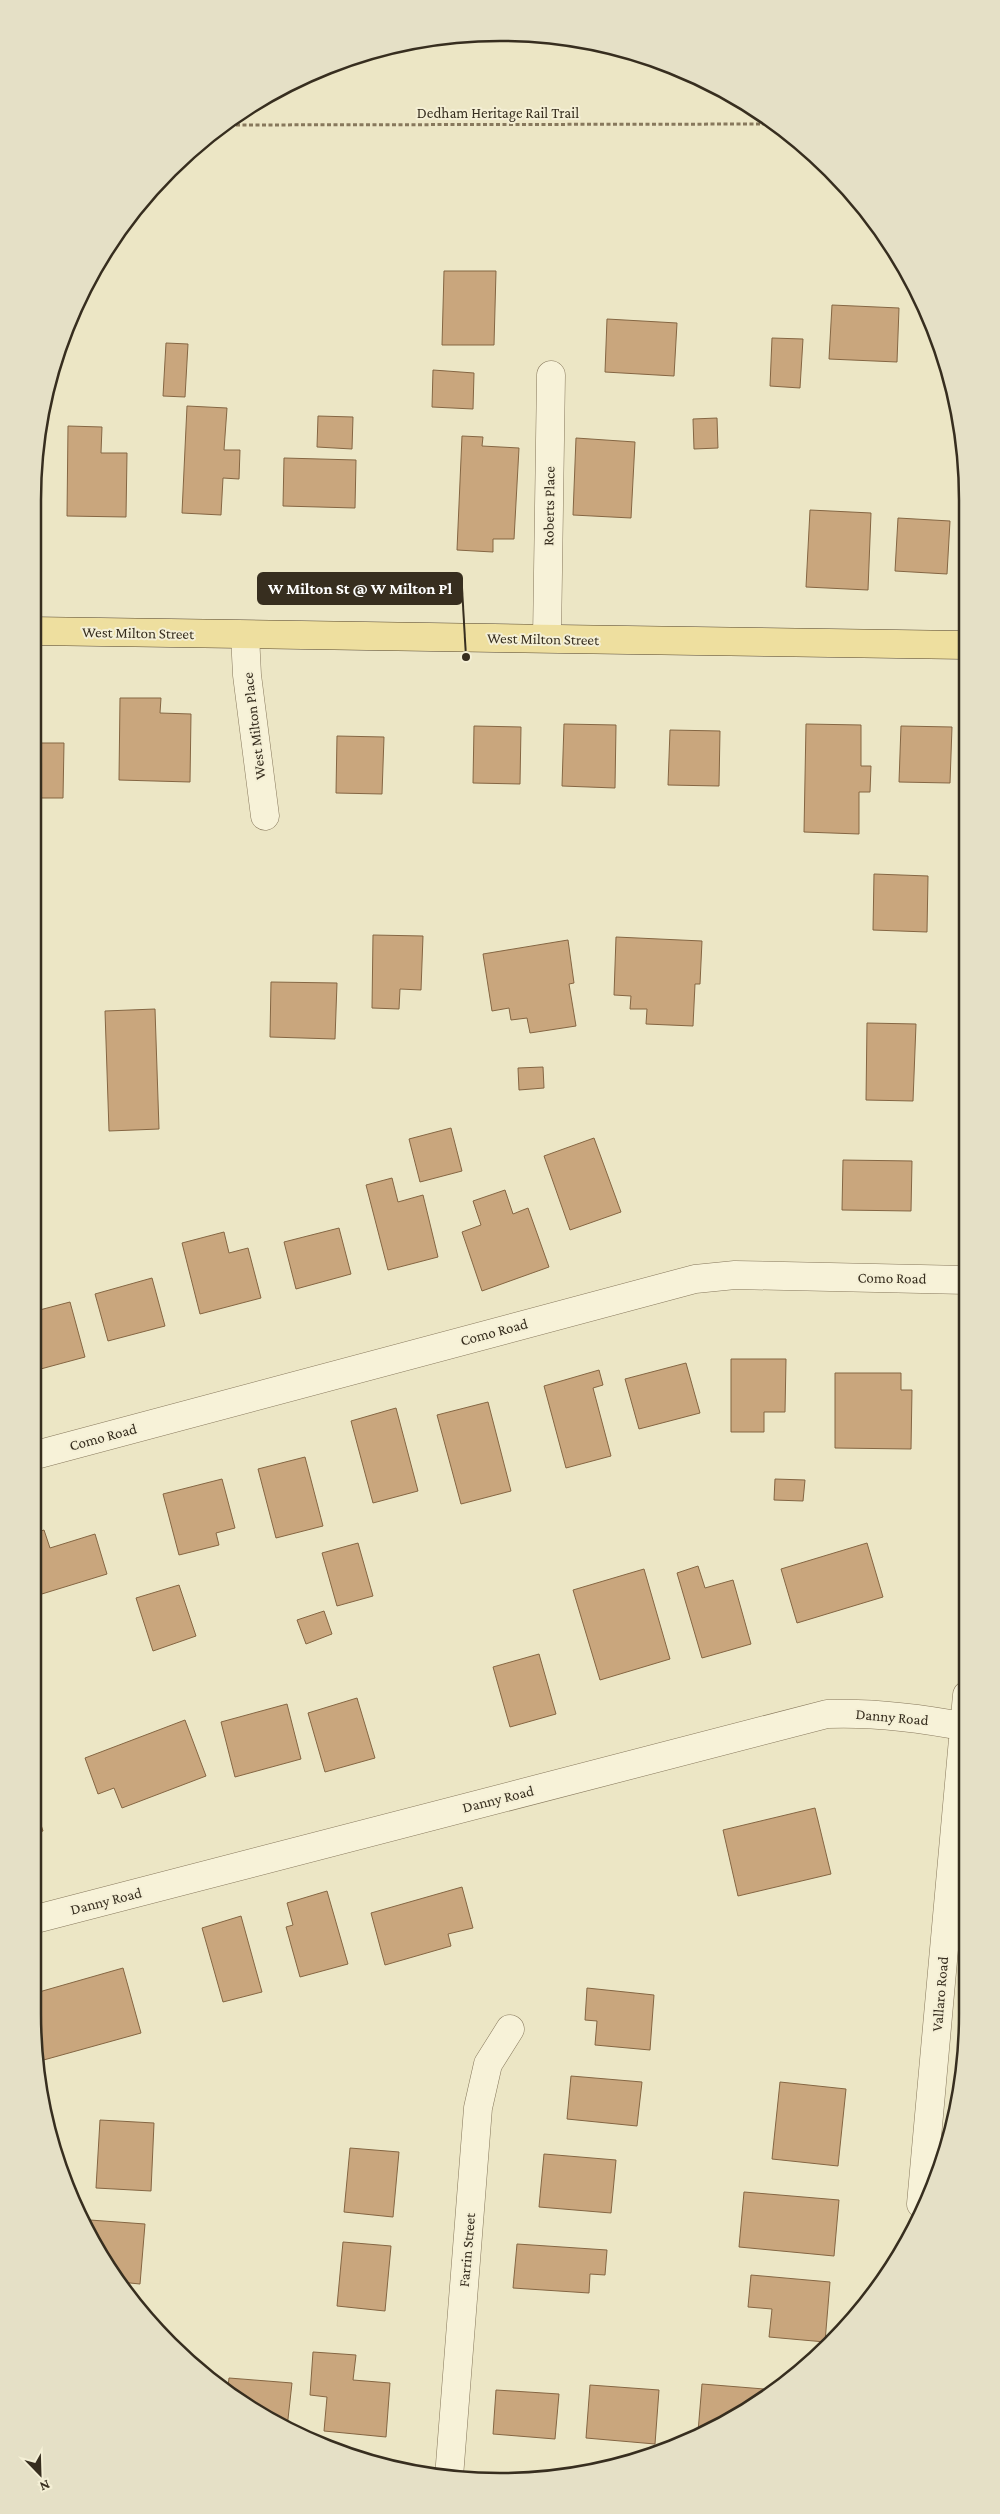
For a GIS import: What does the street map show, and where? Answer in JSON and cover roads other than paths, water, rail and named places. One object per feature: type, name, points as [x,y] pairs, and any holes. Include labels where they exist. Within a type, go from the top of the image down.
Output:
[{"type":"main road","name":"West Milton Street","points":[[41,631],[959,645]]},
{"type":"street","name":"Roberts Place","points":[[547,638],[551,374]]},
{"type":"street","name":"West Milton Place","points":[[245,635],[247,675],[265,816]]},
{"type":"street","name":"Como Road","points":[[41,1454],[695,1279],[735,1275],[959,1280]]},
{"type":"street","name":"Danny Road","points":[[41,1918],[827,1714],[864,1712],[899,1715],[959,1726]]},
{"type":"street","name":"Vallaro Road","points":[[922,2194],[959,1792]]},
{"type":"street","name":"Farrin Street","points":[[450,2470],[478,2108],[488,2064],[510,2029]]},
{"type":"place","name":"W Milton St @ W Milton Pl","points":[[466,657]]}]
